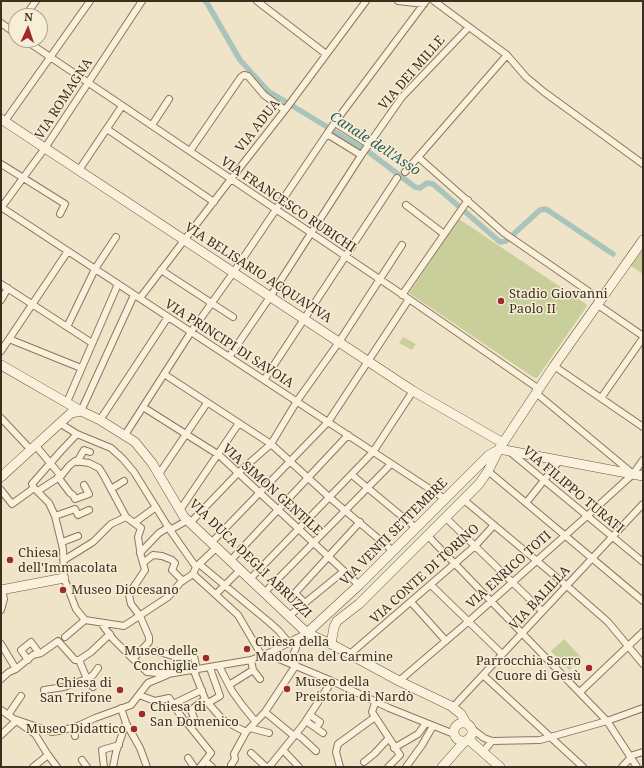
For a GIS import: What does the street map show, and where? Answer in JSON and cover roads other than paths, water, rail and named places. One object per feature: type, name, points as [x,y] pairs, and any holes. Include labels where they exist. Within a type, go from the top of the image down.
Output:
[{"type":"street","points":[[3,120],[50,58],[90,1]]},
{"type":"street","name":"VIA ROMAGNA","points":[[1,208],[45,148],[142,1]]},
{"type":"street","points":[[257,1],[326,54]]},
{"type":"street","name":"VIA ADUA","points":[[81,411],[137,296],[161,270],[214,202],[286,109],[366,1]]},
{"type":"street","points":[[398,1],[425,2]]},
{"type":"street","points":[[434,1],[507,55],[526,77],[544,92],[643,164]]},
{"type":"street","points":[[125,435],[191,332],[334,124],[425,2]]},
{"type":"street","name":"VIA DEI MILLE","points":[[229,357],[270,297],[361,154],[402,97],[469,26]]},
{"type":"street","name":"VIA FRANCESCO RUBICHI","points":[[36,48],[409,299],[538,391],[633,474]]},
{"type":"street","points":[[405,172],[507,55]]},
{"type":"street","points":[[190,151],[241,77],[244,75],[248,76],[264,95],[286,109]]},
{"type":"street","points":[[152,125],[169,99]]},
{"type":"street","points":[[79,170],[122,106]]},
{"type":"street","name":"VIA BELISARIO ACQUAVIVA","points":[[3,120],[368,362],[503,448]]},
{"type":"street","points":[[334,124],[368,145]]},
{"type":"street","points":[[107,128],[214,202]]},
{"type":"street","points":[[328,133],[361,154]]},
{"type":"street","points":[[418,157],[466,202],[504,233],[600,302],[643,337],[601,398]]},
{"type":"street","points":[[1,164],[65,204],[60,214]]},
{"type":"street","points":[[264,380],[303,318],[397,178]]},
{"type":"street","points":[[402,295],[466,202]]},
{"type":"street","points":[[406,205],[444,234]]},
{"type":"street","name":"VIA PRINCIPI DI SAVOIA","points":[[1,208],[445,499]]},
{"type":"street","points":[[68,327],[95,269],[116,237]]},
{"type":"street","name":"VIA VENTI SETTEMBRE","points":[[331,644],[334,627],[337,621],[359,604],[428,536],[464,500],[488,471],[554,366],[643,240]]},
{"type":"street","points":[[140,553],[159,533],[189,521],[238,473],[271,444],[297,401],[339,342],[402,245]]},
{"type":"street","points":[[1,351],[68,251]]},
{"type":"street","points":[[161,270],[233,317]]},
{"type":"street","points":[[1,284],[92,342]]},
{"type":"street","points":[[67,402],[118,284]]},
{"type":"street","points":[[1,300],[8,288]]},
{"type":"street","points":[[77,434],[32,484],[49,503],[54,516],[63,542],[64,578],[76,609],[85,620],[124,626],[168,598],[183,581],[193,574],[198,565],[260,492],[328,422],[409,299]]},
{"type":"street","points":[[100,420],[168,317]]},
{"type":"street","points":[[9,339],[81,368]]},
{"type":"street","name":"VIA DUCA DEGLI ABRUZZI","points":[[1,365],[81,411],[100,420],[135,442],[159,474],[180,510],[189,521],[307,633],[456,709]]},
{"type":"street","points":[[554,366],[643,427]]},
{"type":"street","points":[[164,374],[271,444],[307,478],[393,551]]},
{"type":"street","points":[[250,578],[374,452],[413,391]]},
{"type":"street","points":[[159,474],[207,403]]},
{"type":"street","name":"VIA SIMON GENTILE","points":[[143,407],[218,454],[359,585]]},
{"type":"street","points":[[1,476],[61,424],[71,413],[81,411]]},
{"type":"street","points":[[1,418],[51,463],[75,499],[88,494],[84,485]]},
{"type":"street","points":[[180,510],[239,423]]},
{"type":"street","points":[[61,424],[77,434],[111,448],[123,458],[134,472],[170,528],[198,565],[269,622],[289,643]]},
{"type":"street","points":[[231,560],[348,435]]},
{"type":"street","points":[[503,448],[643,476]]},
{"type":"street","name":"VIA VENTI SETTEMBRE","points":[[307,633],[359,585],[489,455],[503,448]]},
{"type":"street","name":"VIA FILIPPO TURATI","points":[[503,448],[643,562]]},
{"type":"street","points":[[77,462],[84,450],[90,452]]},
{"type":"street","points":[[526,503],[560,460]]},
{"type":"street","name":"VIA ENRICO TOTI","points":[[399,681],[587,516],[633,474],[643,460]]},
{"type":"street","points":[[1,490],[12,504],[60,476],[75,461],[89,463],[99,468],[126,517],[141,528],[138,537],[140,553],[145,570],[129,594],[131,604],[140,616],[148,632],[149,642],[134,659]]},
{"type":"street","points":[[265,592],[391,464]]},
{"type":"street","points":[[488,471],[643,600]]},
{"type":"street","points":[[352,475],[416,528]]},
{"type":"street","points":[[111,489],[124,481]]},
{"type":"street","points":[[464,500],[537,560],[608,622],[643,664]]},
{"type":"street","points":[[134,523],[156,507]]},
{"type":"street","name":"VIA BALILLA","points":[[456,709],[502,654],[612,537],[642,508]]},
{"type":"street","points":[[54,516],[75,509],[78,515],[89,510]]},
{"type":"street","points":[[64,560],[93,542],[111,524],[126,517]]},
{"type":"street","points":[[446,518],[542,611]]},
{"type":"street","points":[[305,603],[295,593],[360,522]]},
{"type":"street","name":"VIA CONTE DI TORINO","points":[[350,654],[455,564],[475,546],[494,525]]},
{"type":"street","points":[[63,542],[78,536]]},
{"type":"street","points":[[428,536],[607,721],[637,767]]},
{"type":"street","points":[[143,563],[153,555],[162,556],[172,560],[175,562],[172,570],[183,581]]},
{"type":"street","points":[[216,594],[241,569]]},
{"type":"street","points":[[288,616],[344,571]]},
{"type":"street","points":[[193,574],[238,615],[265,655],[293,664],[375,702],[454,733],[460,740],[467,740],[500,767]]},
{"type":"street","points":[[1,610],[4,599],[1,590],[64,578]]},
{"type":"street","points":[[431,585],[502,654]]},
{"type":"street","points":[[411,602],[446,641]]},
{"type":"street","points":[[65,637],[85,620]]},
{"type":"street","points":[[101,623],[127,653],[147,672],[171,674]]},
{"type":"street","points":[[580,692],[643,632]]},
{"type":"street","points":[[17,720],[52,732],[73,727],[132,704],[148,683],[171,674],[196,670],[211,671],[220,666],[251,660],[265,655],[307,633]]},
{"type":"street","points":[[1,679],[33,655],[40,653],[58,641],[75,660],[79,660],[91,652],[110,634]]},
{"type":"street","points":[[231,767],[235,759],[234,754],[248,730],[265,712],[293,664],[297,638]]},
{"type":"street","points":[[28,660],[21,650],[31,642],[40,653]]},
{"type":"street","points":[[1,644],[16,669]]},
{"type":"street","points":[[156,651],[176,657],[194,656],[198,679],[206,701],[223,720],[248,730],[269,733]]},
{"type":"street","points":[[79,660],[92,687]]},
{"type":"street","points":[[251,660],[253,670],[260,679]]},
{"type":"street","points":[[220,666],[229,685],[242,705],[256,721]]},
{"type":"street","points":[[44,690],[64,687],[87,679],[93,675],[98,668]]},
{"type":"street","points":[[229,685],[253,670]]},
{"type":"street","points":[[187,723],[194,718],[191,710],[206,701],[220,696],[211,671]]},
{"type":"street","points":[[483,675],[583,767]]},
{"type":"street","points":[[269,767],[306,721],[332,681]]},
{"type":"street","points":[[173,704],[202,690]]},
{"type":"street","points":[[140,693],[156,701],[169,698],[185,722],[211,753],[200,767]]},
{"type":"street","points":[[8,714],[21,696]]},
{"type":"street","points":[[375,702],[372,712],[388,739],[400,755],[388,767]]},
{"type":"street","points":[[121,708],[126,723],[140,748],[147,767]]},
{"type":"street","points":[[454,733],[460,723],[469,726],[484,738],[492,740],[540,740],[552,738],[607,721],[643,708]]},
{"type":"street","points":[[442,767],[472,735],[469,726],[456,709]]},
{"type":"street","points":[[455,752],[454,733],[456,709]]},
{"type":"street","points":[[1,710],[35,734],[48,756],[57,767]]},
{"type":"street","points":[[265,712],[295,735],[302,738],[316,751]]},
{"type":"street","points":[[310,715],[320,722],[316,728]]},
{"type":"street","points":[[340,767],[336,752],[338,744],[375,717]]},
{"type":"street","points":[[1,735],[17,720]]},
{"type":"street","points":[[306,721],[323,733]]},
{"type":"street","points":[[113,767],[116,752],[126,723]]},
{"type":"street","points":[[394,748],[418,734],[426,723]]},
{"type":"street","points":[[406,767],[422,745],[433,726]]},
{"type":"street","points":[[73,727],[75,736]]},
{"type":"street","points":[[364,762],[388,739]]},
{"type":"street","points":[[483,752],[492,740]]},
{"type":"street","points":[[104,767],[102,750],[119,745]]},
{"type":"street","points":[[283,750],[299,767]]},
{"type":"street","points":[[622,767],[630,757],[643,752]]},
{"type":"street","points":[[251,753],[266,767]]},
{"type":"street","points":[[33,767],[48,756]]},
{"type":"street","points":[[188,758],[194,767]]},
{"type":"street","points":[[82,760],[87,767]]},
{"type":"street","points":[[205,761],[212,767]]},
{"type":"waterway","name":"Canale dell'Asso","points":[[205,1],[240,60],[268,91],[370,153],[415,187],[420,188],[427,183],[433,184],[500,242],[506,241],[540,210],[546,209],[613,254]]},
{"type":"place","name":"Stadio Giovanni Paolo II","points":[[501,301]]},
{"type":"place","name":"Chiesa dell'Immacolata","points":[[10,560]]},
{"type":"place","name":"Museo Diocesano","points":[[63,590]]},
{"type":"place","name":"Chiesa della Madonna del Carmine","points":[[247,649]]},
{"type":"place","name":"Museo delle Conchiglie","points":[[206,658]]},
{"type":"place","name":"Parrocchia Sacro Cuore di Gesù","points":[[589,668]]},
{"type":"place","name":"Museo della Preistoria di Nardò","points":[[287,689]]},
{"type":"place","name":"Chiesa di San Trifone","points":[[120,690]]},
{"type":"place","name":"Chiesa di San Domenico","points":[[142,714]]},
{"type":"place","name":"Museo Didattico","points":[[134,729]]}]
